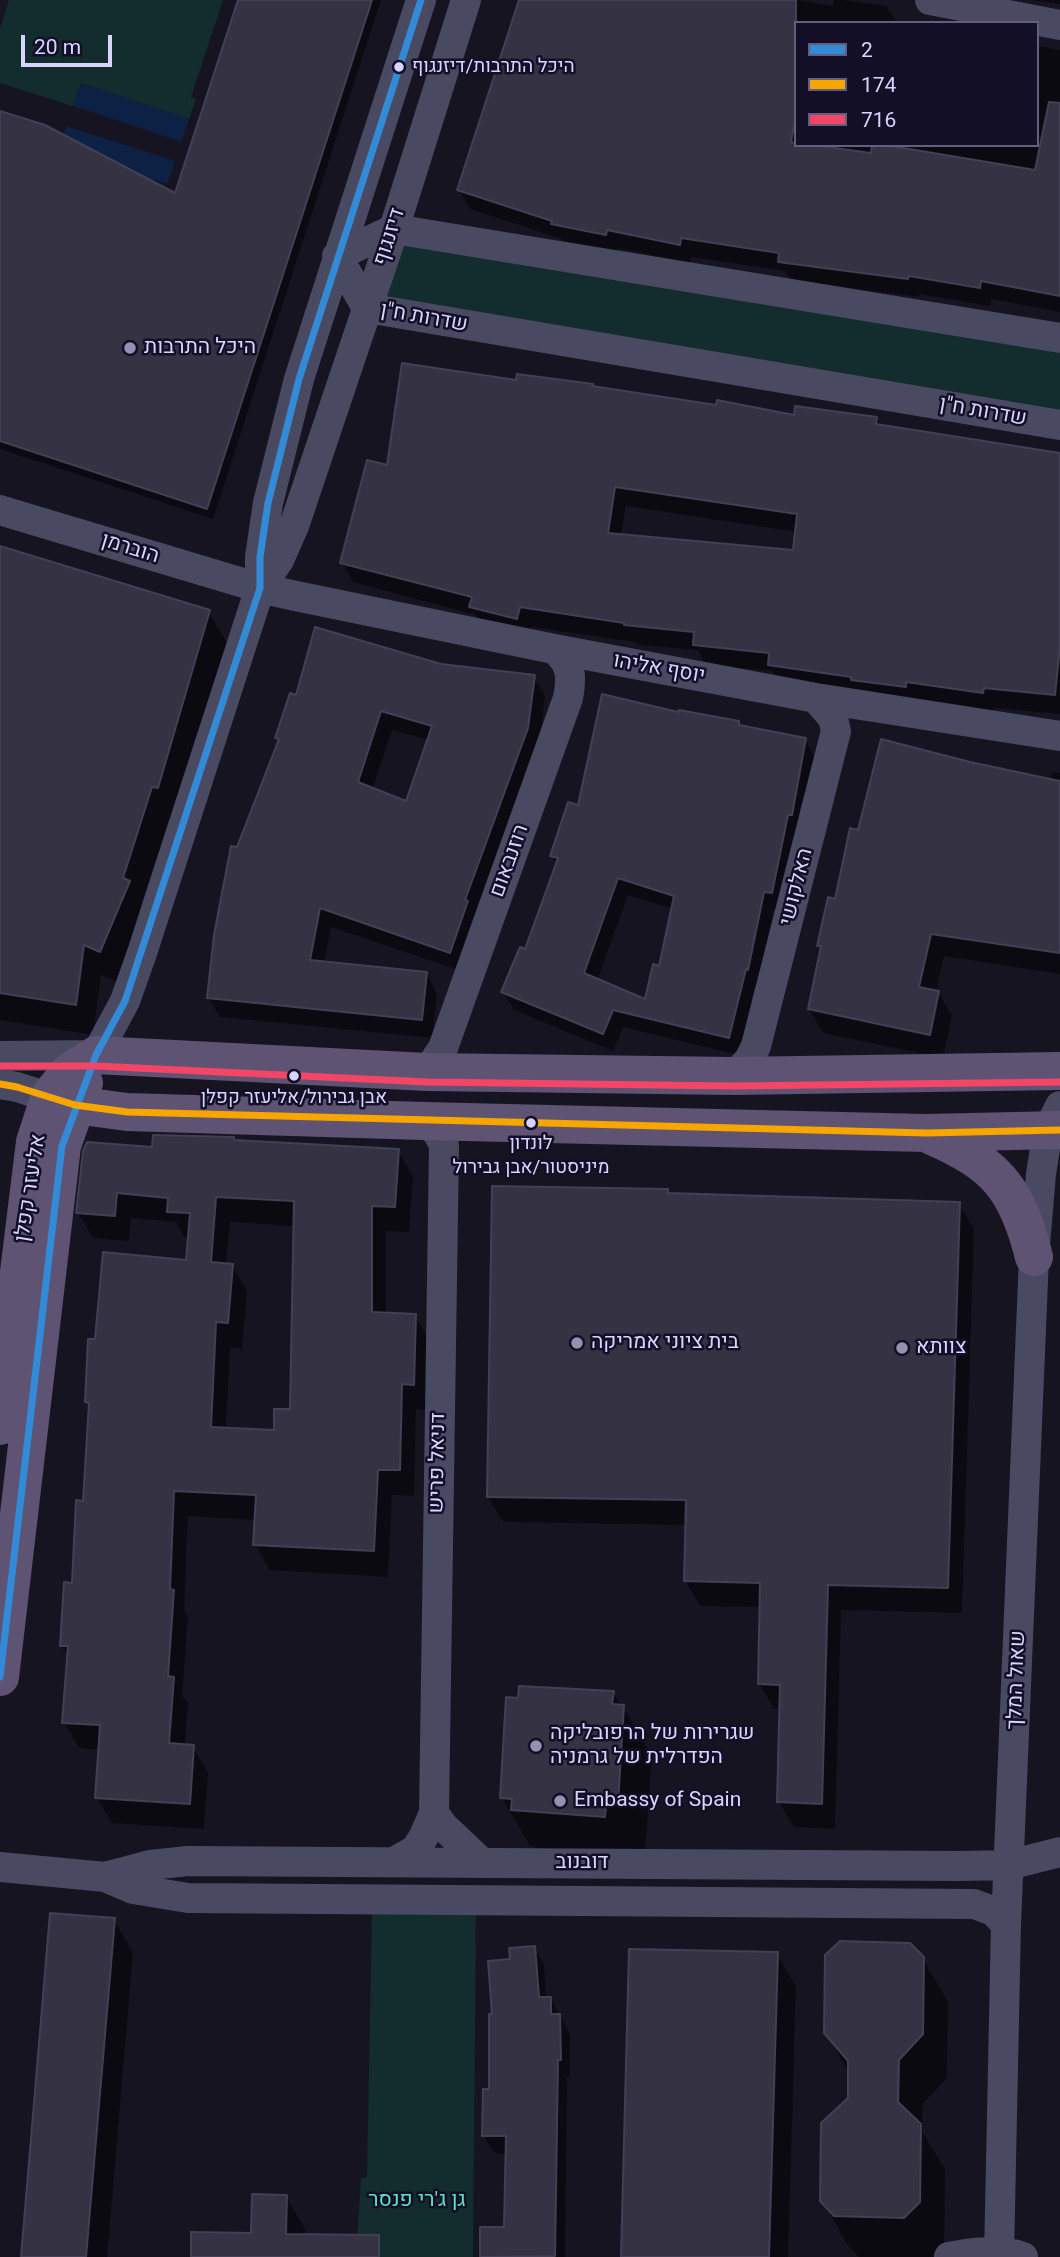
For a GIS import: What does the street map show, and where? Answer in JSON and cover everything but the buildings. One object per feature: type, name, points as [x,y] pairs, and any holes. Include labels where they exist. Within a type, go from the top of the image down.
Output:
[{"type":"main road","points":[[96,1055],[427,1072],[734,1076],[1060,1071]]},
{"type":"main road","name":"אליעזר קפלן","points":[[0,1426],[35,1142],[96,1055]]},
{"type":"main road","points":[[63,1101],[127,1112],[926,1133],[1056,1122]]},
{"type":"main road","name":"אליעזר קפלן","points":[[0,1677],[62,1146],[63,1101]]},
{"type":"main road","points":[[926,1133],[967,1152],[1004,1182],[1028,1231],[1034,1257]]},
{"type":"street","name":"דיזנגוף","points":[[260,588],[260,557],[268,503],[299,379],[421,0]]},
{"type":"street","name":"דיזנגוף","points":[[96,1055],[125,1001],[142,953],[260,588],[279,560],[294,526],[394,229],[466,0]]},
{"type":"street","points":[[930,0],[1035,21]]},
{"type":"street","points":[[1039,22],[1060,26]]},
{"type":"street","points":[[337,256],[394,229],[1060,338]]},
{"type":"street","name":"שדרות ח\"ן","points":[[337,256],[367,308],[1060,425]]},
{"type":"street","name":"הוברמן","points":[[0,510],[260,588]]},
{"type":"street","name":"יוסף אליהו","points":[[260,588],[554,649],[816,698],[1060,736]]},
{"type":"street","name":"רוזנבאום","points":[[427,1072],[443,1048],[568,698],[570,671],[565,658],[554,649]]},
{"type":"street","name":"האלקושי","points":[[734,1076],[749,1060],[756,1046],[836,731],[833,718],[816,698]]},
{"type":"street","points":[[0,1056],[96,1055]]},
{"type":"street","points":[[0,1084],[63,1101]]},
{"type":"street","name":"דניאל פריש","points":[[394,1862],[415,1850],[434,1812],[444,1145],[437,1132],[424,1121]]},
{"type":"street","name":"שאול המלך","points":[[1007,2256],[1006,1924],[1034,1257],[1041,1174],[1056,1122]]},
{"type":"street","points":[[434,1812],[443,1826],[482,1863]]},
{"type":"street","name":"דובנוב","points":[[105,1877],[150,1866],[188,1861],[1009,1865],[1060,1852]]},
{"type":"street","name":"דובנוב","points":[[0,1867],[105,1877],[133,1889],[188,1898],[974,1904],[993,1911],[1006,1924]]},
{"type":"street","points":[[949,2257],[963,2254],[1007,2256]]},
{"type":"green space","points":[[9,0],[223,0],[191,97],[196,99],[189,119],[81,83],[73,106],[0,83],[0,28]]},
{"type":"green space","points":[[401,237],[1060,347],[1060,416],[378,302]]},
{"type":"green space","name":"גן ג'רי פנסר","points":[[476,1907],[473,2257],[356,2257],[361,2179],[367,2177],[372,1909]]},
{"type":"water","points":[[81,83],[189,119],[167,184],[59,148]]},
{"type":"pier","points":[[73,106],[182,142],[175,161],[66,126]]},
{"type":"transit line","name":"2","points":[[0,1677],[62,1146],[96,1055],[125,1001],[260,588],[260,557],[268,503],[299,379],[421,0]]},
{"type":"transit line","name":"716","points":[[0,1066],[96,1066],[427,1082],[734,1086],[1060,1082]]},
{"type":"transit line","name":"174","points":[[0,1084],[75,1105],[127,1112],[926,1133],[1060,1130]]},
{"type":"place","name":"היכל התרבות/דיזנגוף","points":[[399,67]]},
{"type":"place","name":"היכל התרבות","points":[[130,348]]},
{"type":"place","name":"אבן גבירול/אליעזר קפלן","points":[[294,1076]]},
{"type":"place","name":"לונדון מיניסטור/אבן גבירול","points":[[531,1123]]},
{"type":"place","name":"בית ציוני אמריקה","points":[[577,1343]]},
{"type":"place","name":"צוותא","points":[[902,1348]]},
{"type":"place","name":"שגרירות של הרפובליקה הפדרלית של גרמניה","points":[[536,1746]]},
{"type":"place","name":"Embassy of Spain","points":[[560,1801]]}]
